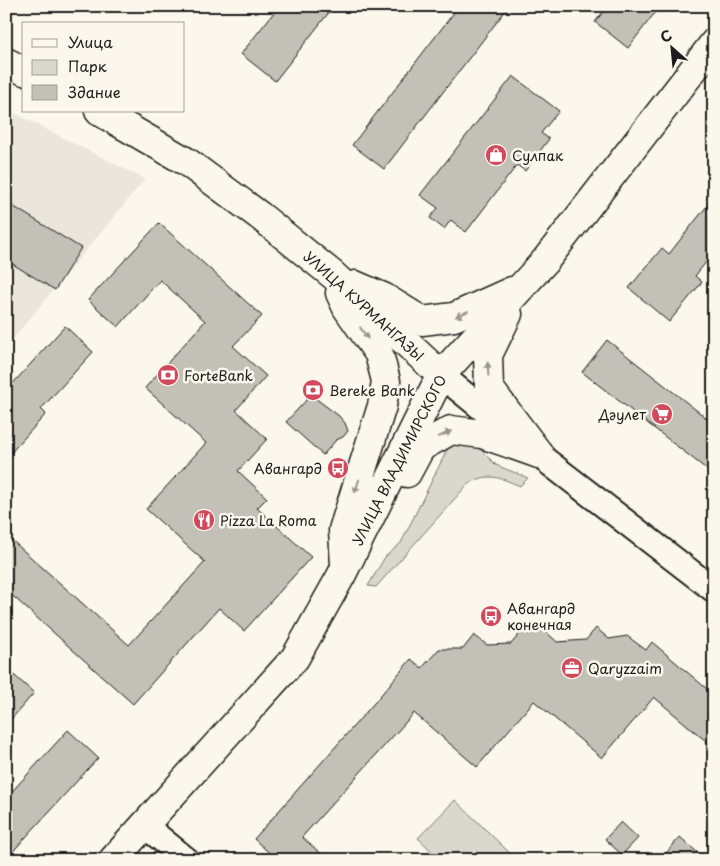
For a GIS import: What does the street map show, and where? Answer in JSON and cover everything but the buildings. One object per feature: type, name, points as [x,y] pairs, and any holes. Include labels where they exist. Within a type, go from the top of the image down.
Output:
[{"type":"street","name":"УЛИЦА ВЛАДИМИРСКОГО","points":[[113,860],[295,658],[345,567],[440,375],[545,261],[714,43]]},
{"type":"street","points":[[6,62],[22,70]]},
{"type":"street","name":"УЛИЦА КУРМАНГАЗЫ","points":[[101,112],[187,162],[260,216],[333,275],[440,375],[714,590]]},
{"type":"street","points":[[333,275],[383,297],[422,321],[454,317],[522,287]]},
{"type":"street","points":[[333,275],[347,308],[379,354],[386,382],[382,406],[342,530],[345,567]]},
{"type":"street","points":[[522,287],[488,355],[489,388],[539,454]]},
{"type":"street","points":[[345,567],[370,544],[422,447],[451,430],[482,434],[539,454]]},
{"type":"street","points":[[144,825],[187,860]]},
{"type":"shaded area","points":[[6,109],[145,179],[6,347]]},
{"type":"green space","points":[[456,442],[477,446],[496,465],[528,478],[520,486],[493,477],[481,478],[467,485],[376,587],[368,586],[385,557],[401,543],[448,448]]},
{"type":"green space","points":[[455,800],[517,860],[441,860],[418,838]]},
{"type":"place","name":"Сулпак","points":[[496,155]]},
{"type":"place","name":"ForteBank","points":[[168,375]]},
{"type":"place","name":"Bereke Bank","points":[[313,390]]},
{"type":"place","name":"Дәулет","points":[[662,414]]},
{"type":"place","name":"Авангард","points":[[338,468]]},
{"type":"place","name":"Pizza La Roma","points":[[204,520]]},
{"type":"place","name":"Авангард конечная","points":[[491,616]]},
{"type":"place","name":"Qaryzzaim","points":[[572,668]]}]
